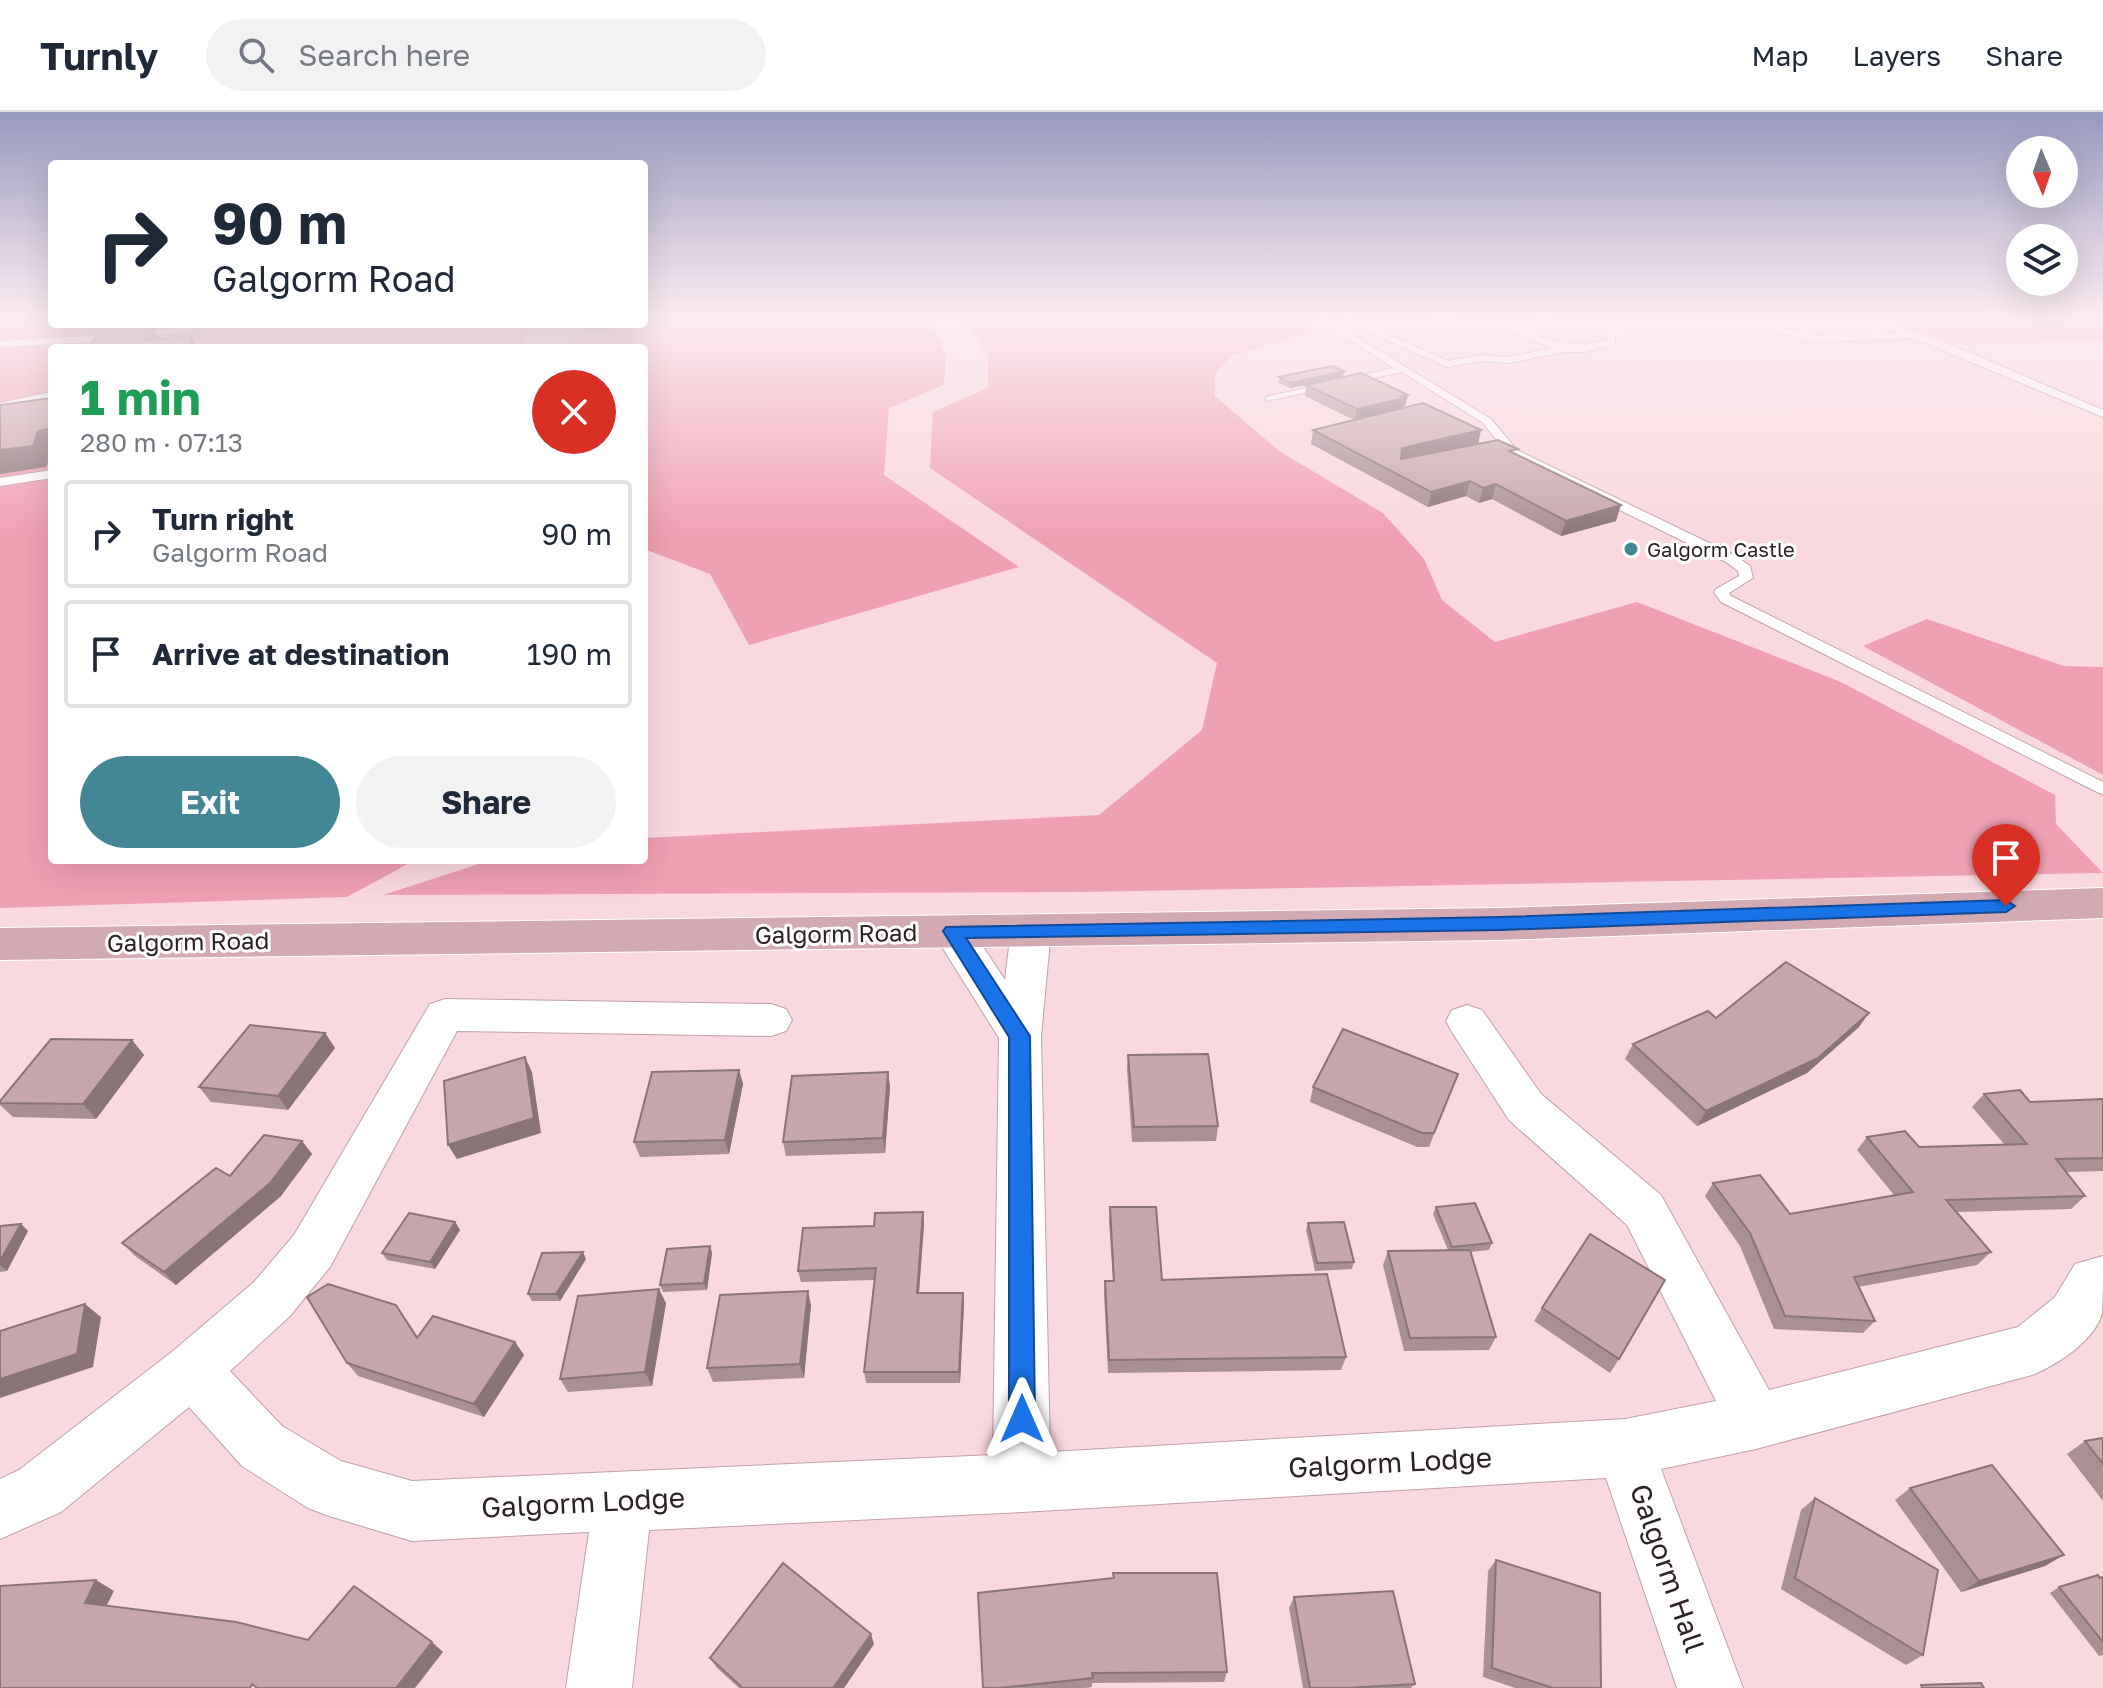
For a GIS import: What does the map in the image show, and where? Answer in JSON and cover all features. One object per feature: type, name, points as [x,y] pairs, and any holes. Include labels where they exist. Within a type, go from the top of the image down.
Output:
[{"type":"main road","name":"Galgorm Road","points":[[0,944],[952,931],[1029,948],[1093,929],[1501,924],[2103,903]]},
{"type":"street","points":[[952,931],[1020,1036]]},
{"type":"street","points":[[1022,1483],[1020,1036],[1029,948]]},
{"type":"street","points":[[0,1509],[40,1491],[192,1370],[272,1299],[312,1251],[445,1015],[771,1020]]},
{"type":"street","points":[[1467,1021],[1525,1107],[1644,1210],[1756,1421]]},
{"type":"street","name":"Galgorm Lodge","points":[[192,1370],[262,1446],[329,1487],[412,1511],[1022,1483],[1625,1448],[1756,1421],[2032,1349],[2074,1314],[2093,1281],[2103,1280]]},
{"type":"street","name":"Galgorm Hall","points":[[1625,1448],[1710,1688]]},
{"type":"street","points":[[599,1688],[623,1500]]},
{"type":"lane","points":[[1270,399],[1307,391]]},
{"type":"lane","points":[[1439,391],[1487,421],[1498,446],[1731,559],[1745,569],[1746,578],[1721,592],[1726,599],[2103,789]]},
{"type":"lane","points":[[2048,391],[2103,414]]},
{"type":"lane","points":[[0,406],[48,396]]},
{"type":"lane","points":[[1443,405],[1458,402]]},
{"type":"lane","points":[[0,482],[48,475]]},
{"type":"shaded area","points":[[0,391],[48,391],[48,864],[408,864],[347,897],[0,908]]},
{"type":"shaded area","points":[[648,391],[931,391],[889,408],[884,475],[1019,567],[749,645],[710,574],[648,551]]},
{"type":"shaded area","points":[[982,391],[1215,391],[1215,396],[1279,451],[1383,513],[1424,559],[1442,600],[1495,642],[1637,602],[1841,682],[2055,795],[2056,824],[2103,873],[1079,892],[383,895],[479,864],[648,864],[648,838],[1099,815],[1202,730],[1217,663],[930,468],[933,412]]},
{"type":"shaded area","points":[[1927,619],[2064,666],[2103,667],[2103,775],[1863,646]]},
{"type":"building","points":[[1318,391],[1398,391],[1408,395],[1401,396],[1405,398],[1357,409]]},
{"type":"building","points":[[48,399],[48,429],[38,431],[33,446],[0,450],[0,405]]},
{"type":"building","points":[[1423,403],[1481,430],[1402,448],[1401,459],[1498,440],[1518,449],[1509,451],[1621,505],[1566,521],[1496,484],[1483,488],[1470,481],[1431,492],[1313,430]]},
{"type":"building","points":[[1786,962],[1869,1013],[1818,1058],[1706,1111],[1633,1044],[1708,1011],[1716,1018]]},
{"type":"building","points":[[250,1025],[325,1033],[278,1096],[199,1087]]},
{"type":"building","points":[[1343,1029],[1458,1074],[1434,1133],[1422,1133],[1313,1087]]},
{"type":"building","points":[[51,1039],[132,1040],[83,1104],[0,1103],[0,1101]]},
{"type":"building","points":[[1208,1054],[1218,1126],[1134,1127],[1128,1055]]},
{"type":"building","points":[[525,1057],[534,1118],[448,1145],[444,1081]]},
{"type":"building","points":[[739,1070],[725,1140],[634,1142],[652,1072]]},
{"type":"building","points":[[888,1072],[883,1138],[783,1142],[792,1076]]},
{"type":"building","points":[[2020,1090],[2030,1102],[2103,1099],[2103,1158],[2056,1159],[2085,1196],[1946,1200],[1991,1252],[1854,1277],[1875,1321],[1785,1316],[1750,1233],[1713,1183],[1760,1175],[1790,1214],[1913,1192],[1867,1137],[1905,1131],[1919,1147],[2027,1144],[1984,1094]]},
{"type":"building","points":[[264,1135],[302,1141],[270,1183],[164,1272],[122,1243],[216,1168],[230,1176]]},
{"type":"building","points":[[1475,1203],[1492,1243],[1452,1247],[1436,1207]]},
{"type":"building","points":[[1110,1207],[1156,1207],[1162,1280],[1327,1274],[1346,1357],[1109,1360],[1105,1281],[1114,1281]]},
{"type":"building","points":[[923,1212],[917,1293],[963,1293],[959,1372],[864,1372],[876,1268],[798,1271],[803,1228],[874,1226],[875,1213]]},
{"type":"building","points":[[409,1213],[455,1222],[430,1262],[382,1253]]},
{"type":"building","points":[[1344,1222],[1354,1262],[1317,1263],[1308,1223]]},
{"type":"building","points":[[21,1224],[0,1261],[0,1226]]},
{"type":"building","points":[[1590,1234],[1665,1280],[1619,1359],[1542,1308]]},
{"type":"building","points":[[710,1246],[704,1283],[660,1285],[667,1249]]},
{"type":"building","points":[[1470,1250],[1496,1337],[1410,1338],[1388,1251]]},
{"type":"building","points":[[583,1252],[556,1294],[528,1294],[542,1253]]},
{"type":"building","points":[[328,1284],[396,1305],[417,1338],[433,1316],[515,1342],[474,1404],[347,1363],[307,1297]]},
{"type":"building","points":[[659,1289],[645,1372],[560,1379],[578,1296]]},
{"type":"building","points":[[808,1291],[800,1364],[707,1368],[720,1295]]},
{"type":"building","points":[[85,1304],[77,1354],[0,1379],[0,1331]]},
{"type":"building","points":[[2103,1438],[2103,1464],[2085,1441]]},
{"type":"building","points":[[1992,1465],[2064,1555],[1979,1581],[1910,1488]]},
{"type":"building","points":[[1815,1498],[1938,1570],[1923,1655],[1795,1578]]},
{"type":"building","points":[[1496,1560],[1600,1593],[1601,1688],[1553,1688],[1492,1668]]},
{"type":"building","points":[[783,1563],[871,1634],[833,1688],[743,1688],[710,1658]]},
{"type":"building","points":[[1113,1573],[1217,1573],[1227,1672],[1092,1673],[1093,1678],[983,1688],[978,1593],[1114,1578]]},
{"type":"building","points":[[2098,1575],[2103,1577],[2103,1642],[2059,1587]]},
{"type":"building","points":[[96,1580],[85,1603],[236,1622],[308,1640],[354,1586],[432,1642],[396,1688],[257,1688],[252,1684],[250,1688],[0,1688],[0,1586]]},
{"type":"building","points":[[1393,1591],[1415,1684],[1310,1688],[1294,1597]]},
{"type":"building","points":[[1981,1683],[1984,1688],[1922,1688],[1921,1685]]},
{"type":"place","name":"Galgorm Castle","points":[[1631,549]]},
{"type":"route","points":[[1022,1419],[1020,1036],[952,931],[1501,924],[2006,906]]}]
